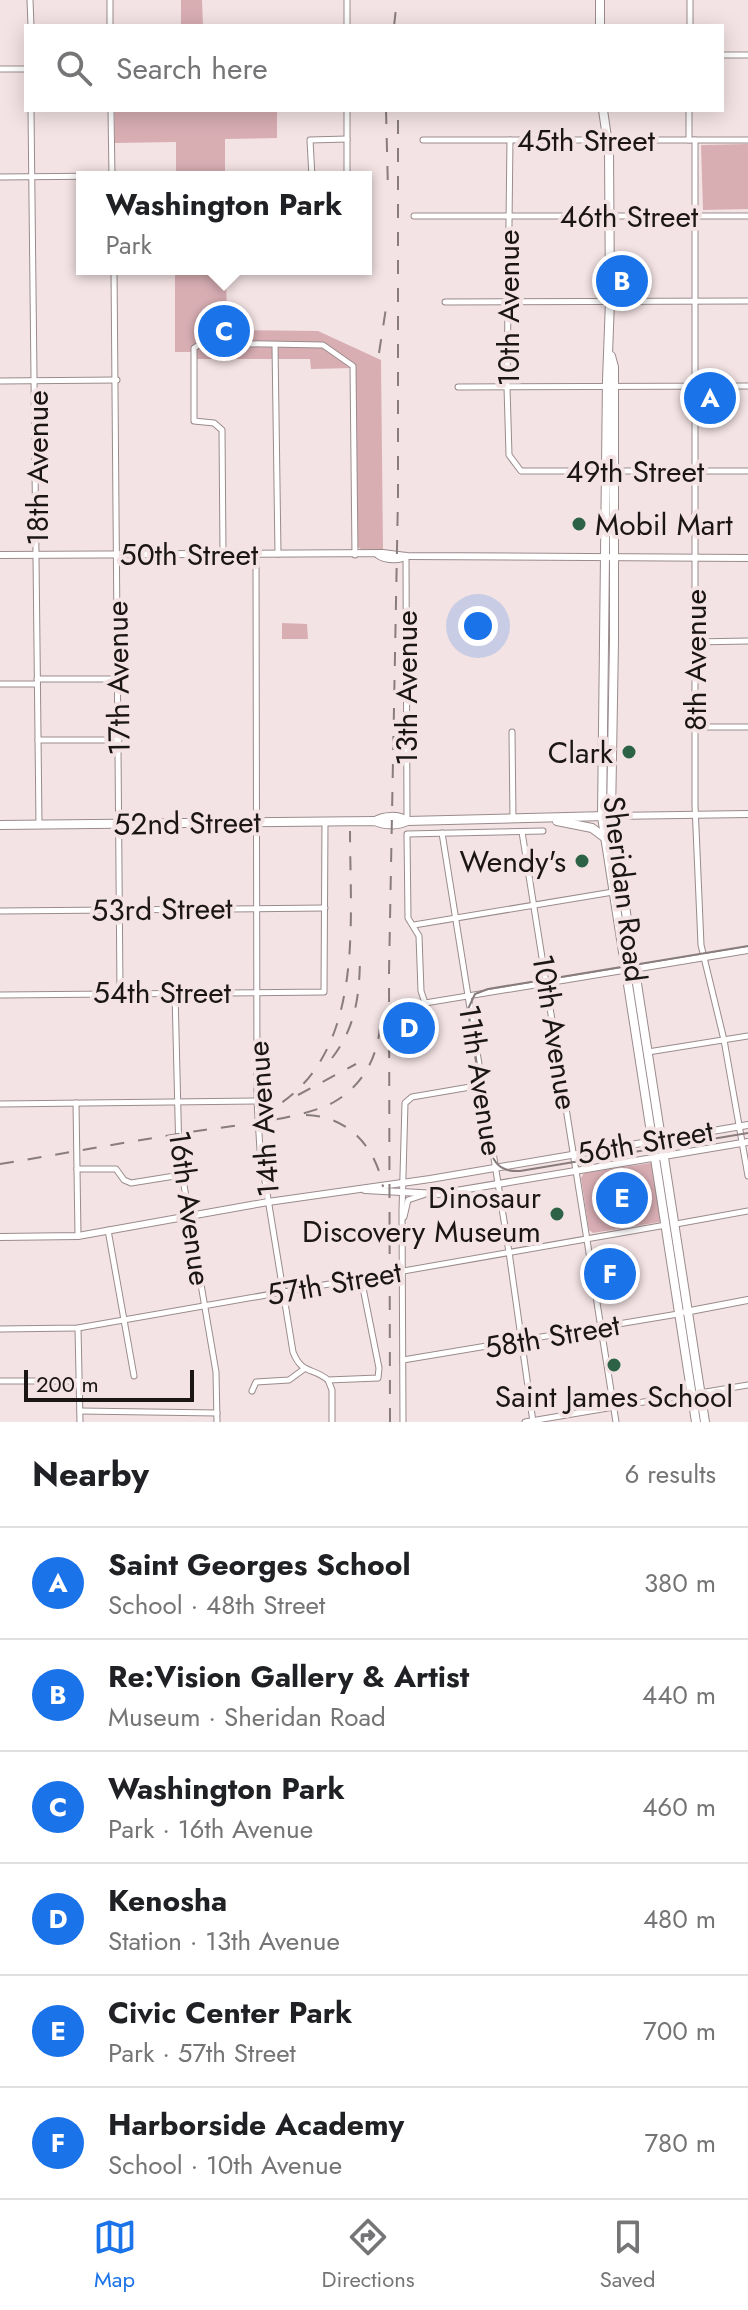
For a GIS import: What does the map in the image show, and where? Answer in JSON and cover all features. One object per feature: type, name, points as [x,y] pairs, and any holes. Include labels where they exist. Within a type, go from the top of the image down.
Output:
[{"type":"main road","points":[[600,0],[600,24]]},
{"type":"main road","name":"Sheridan Road","points":[[603,112],[608,140],[610,351],[614,367],[610,386],[604,838],[647,1052],[696,1394],[696,1422]]},
{"type":"main road","name":"Sheridan Road","points":[[606,816],[658,1140]]},
{"type":"main road","name":"52nd Street","points":[[0,825],[606,816]]},
{"type":"main road","points":[[541,818],[592,828],[604,838]]},
{"type":"main road","name":"Sheridan Road","points":[[696,1394],[705,1422]]},
{"type":"street","points":[[30,0],[31,24]]},
{"type":"street","points":[[110,0],[110,24]]},
{"type":"street","points":[[347,0],[347,24]]},
{"type":"street","points":[[690,0],[690,24]]},
{"type":"street","points":[[724,55],[748,55]]},
{"type":"street","points":[[0,69],[24,69]]},
{"type":"street","name":"18th Avenue","points":[[31,112],[39,825]]},
{"type":"street","points":[[111,112],[112,171]]},
{"type":"street","points":[[347,112],[347,171]]},
{"type":"street","name":"8th Avenue","points":[[689,112],[696,216],[694,727],[701,945],[744,1125],[748,1176]]},
{"type":"street","points":[[312,171],[310,140],[347,139]]},
{"type":"street","name":"45th Street","points":[[423,140],[748,140]]},
{"type":"street","name":"10th Avenue","points":[[510,140],[509,455],[521,471]]},
{"type":"street","points":[[0,177],[76,177]]},
{"type":"street","name":"46th Street","points":[[414,216],[748,216]]},
{"type":"street","name":"17th Avenue","points":[[114,275],[120,992]]},
{"type":"street","points":[[445,302],[748,301]]},
{"type":"street","points":[[223,554],[222,430],[214,423],[194,421],[194,348],[202,343],[323,345],[353,366],[355,555]]},
{"type":"street","points":[[275,345],[278,554]]},
{"type":"street","points":[[0,381],[117,380]]},
{"type":"street","points":[[458,387],[748,386]]},
{"type":"street","name":"49th Street","points":[[521,471],[748,471]]},
{"type":"street","name":"14th Avenue","points":[[256,554],[257,1101],[261,1152],[282,1292],[293,1352],[304,1369]]},
{"type":"street","name":"50th Street","points":[[0,555],[748,558]]},
{"type":"street","name":"13th Avenue","points":[[406,556],[407,821]]},
{"type":"street","points":[[695,642],[748,641]]},
{"type":"street","points":[[0,684],[118,679]]},
{"type":"street","points":[[694,727],[748,727]]},
{"type":"street","points":[[512,732],[513,819]]},
{"type":"street","points":[[38,740],[119,740]]},
{"type":"street","name":"52nd Street","points":[[606,816],[748,814]]},
{"type":"street","points":[[325,822],[325,908]]},
{"type":"street","points":[[543,831],[407,834],[408,918],[419,936],[421,991],[425,1003],[748,950]]},
{"type":"street","name":"10th Avenue","points":[[522,832],[616,1422]]},
{"type":"street","name":"11th Avenue","points":[[442,833],[509,1252],[532,1421]]},
{"type":"street","points":[[414,925],[613,892]]},
{"type":"street","name":"53rd Street","points":[[0,911],[325,908]]},
{"type":"street","name":"54th Street","points":[[0,995],[324,992],[325,908]]},
{"type":"street","name":"16th Avenue","points":[[175,992],[181,1175],[216,1372],[217,1422]]},
{"type":"street","points":[[647,1052],[748,1036]]},
{"type":"street","points":[[403,1422],[406,1100],[482,1085]]},
{"type":"street","points":[[0,1104],[257,1101]]},
{"type":"street","points":[[76,1103],[78,1236]]},
{"type":"street","name":"56th Street","points":[[0,1237],[78,1236],[744,1125]]},
{"type":"street","name":"56th Street","points":[[353,1189],[431,1194],[745,1142]]},
{"type":"street","points":[[77,1169],[116,1169],[124,1180],[131,1183],[181,1175]]},
{"type":"street","points":[[403,1222],[408,1200],[431,1194]]},
{"type":"street","name":"57th Street","points":[[0,1329],[78,1328],[123,1321],[748,1211]]},
{"type":"street","points":[[108,1230],[134,1376]]},
{"type":"street","points":[[252,1391],[256,1382],[289,1380],[304,1369],[328,1380],[378,1378],[379,1368],[361,1278]]},
{"type":"street","name":"58th Street","points":[[403,1360],[748,1300]]},
{"type":"street","points":[[78,1328],[80,1422]]},
{"type":"street","points":[[328,1380],[332,1390],[332,1422]]},
{"type":"street","points":[[0,1381],[79,1381]]},
{"type":"street","points":[[525,1422],[748,1385]]},
{"type":"street","points":[[80,1411],[217,1413]]},
{"type":"shaded area","points":[[181,0],[202,0],[203,24],[181,24]]},
{"type":"shaded area","points":[[115,112],[277,112],[277,138],[225,139],[225,171],[176,171],[176,142],[115,143]]},
{"type":"shaded area","points":[[748,144],[748,209],[703,210],[701,145]]},
{"type":"shaded area","points":[[175,275],[226,275],[227,330],[318,331],[381,360],[383,550],[362,550],[358,547],[355,368],[311,369],[310,359],[197,359],[197,352],[175,352]]},
{"type":"shaded area","points":[[282,623],[307,624],[308,639],[282,639]]},
{"type":"shaded area","points":[[651,1163],[663,1217],[660,1222],[593,1233],[589,1230],[581,1178],[584,1173]]},
{"type":"tram line","points":[[748,946],[488,989],[475,994],[468,1009],[491,1152],[498,1165],[505,1169],[520,1171],[748,1133]]},
{"type":"railway","points":[[394,24],[397,0]]},
{"type":"railway","points":[[386,112],[388,190]]},
{"type":"railway","points":[[390,1422],[389,973],[398,495],[398,112]]},
{"type":"railway","points":[[379,353],[386,308]]},
{"type":"railway","points":[[258,1116],[293,1094],[318,1064],[335,1030],[345,992],[350,951],[350,831]]},
{"type":"railway","points":[[332,1058],[352,1021],[360,952]]},
{"type":"railway","points":[[0,1164],[271,1120],[322,1108],[344,1095],[360,1080],[372,1061],[380,1027]]},
{"type":"railway","points":[[298,1095],[356,1064]]},
{"type":"railway","points":[[306,1115],[335,1121],[358,1136],[374,1159],[383,1187]]},
{"type":"place","name":"Re:Vision Gallery & Artist","points":[[622,281]]},
{"type":"place","name":"Washington Park","points":[[224,331]]},
{"type":"place","name":"Saint Georges School","points":[[710,398]]},
{"type":"place","name":"Mobil Mart","points":[[579,524]]},
{"type":"place","name":"Clark","points":[[629,752]]},
{"type":"place","name":"Wendy's","points":[[582,861]]},
{"type":"place","name":"Kenosha","points":[[409,1028]]},
{"type":"place","name":"Civic Center Park","points":[[622,1198]]},
{"type":"place","name":"Dinosaur Discovery Museum","points":[[557,1214]]},
{"type":"place","name":"Harborside Academy","points":[[610,1274]]},
{"type":"place","name":"Saint James School","points":[[614,1365]]}]
